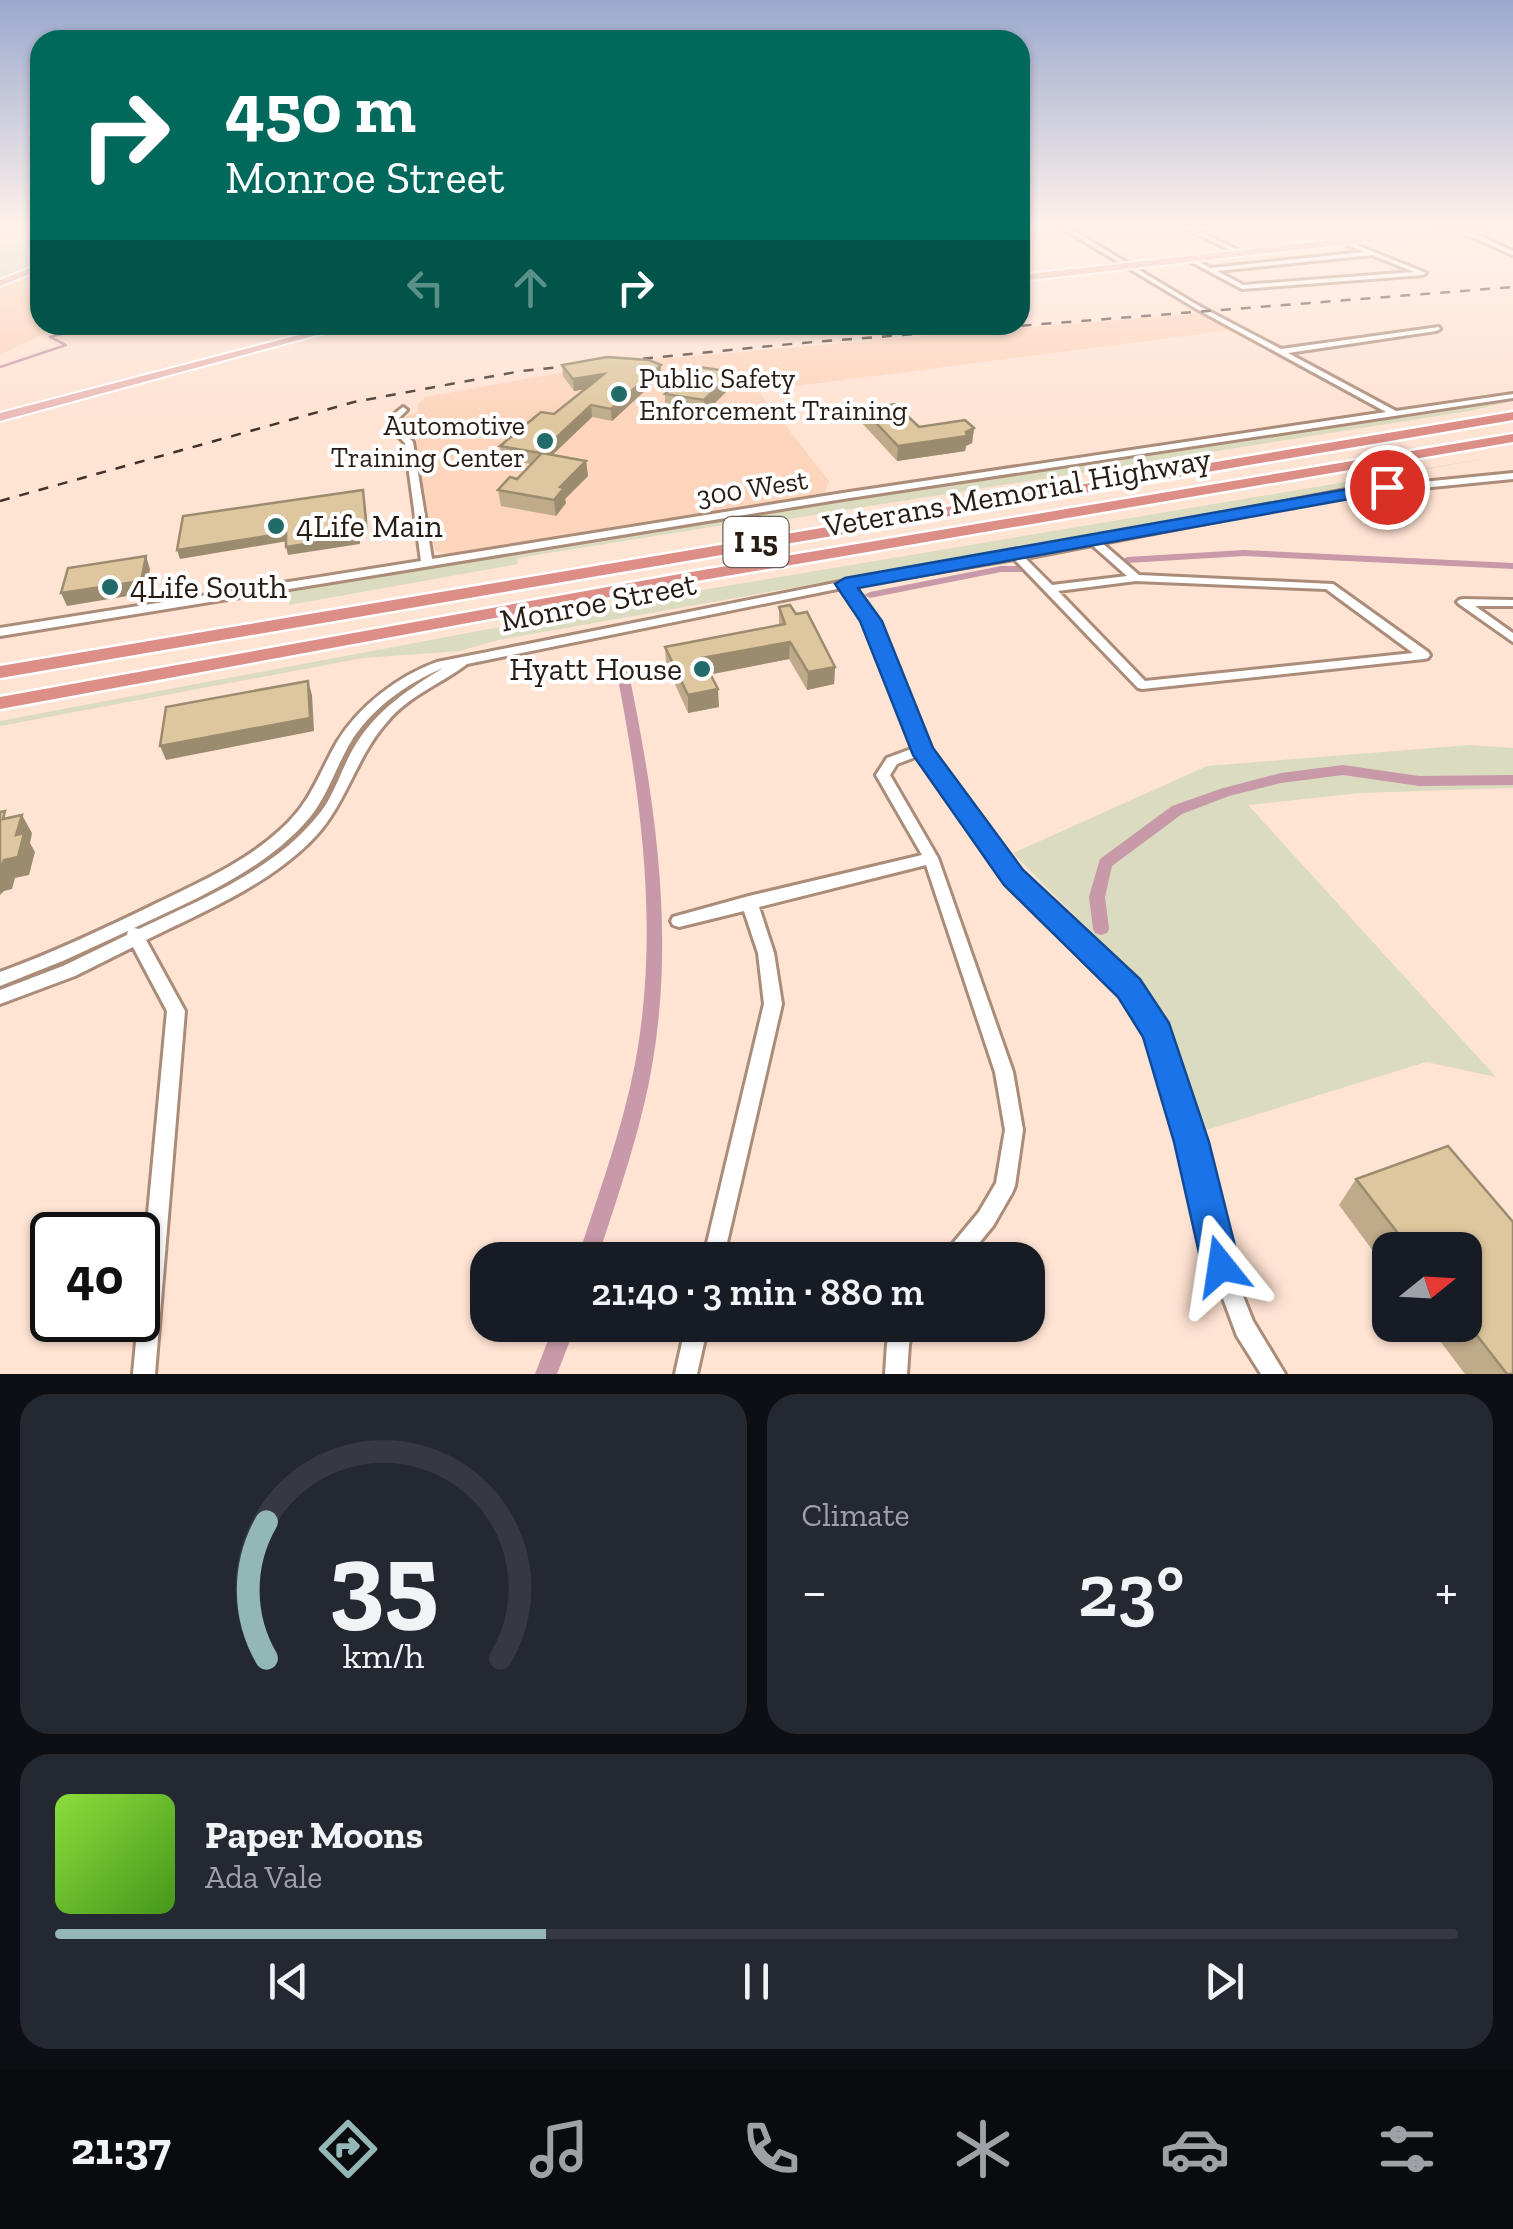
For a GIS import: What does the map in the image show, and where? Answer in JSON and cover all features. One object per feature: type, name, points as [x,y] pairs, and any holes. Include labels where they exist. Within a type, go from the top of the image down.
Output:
[{"type":"highway","name":"Veterans Memorial Highway","points":[[0,672],[673,555],[1513,416]]},
{"type":"highway","name":"Veterans Memorial Highway","points":[[0,703],[691,577],[1513,438]]},
{"type":"highway","points":[[1294,476],[1513,451]]},
{"type":"main road","points":[[0,416],[311,335]]},
{"type":"street","points":[[1175,292],[1393,413]]},
{"type":"street","points":[[1279,352],[1436,329]]},
{"type":"street","name":"300 West","points":[[0,632],[1513,396]]},
{"type":"street","points":[[403,410],[392,419],[409,442],[428,564]]},
{"type":"street","name":"Monroe Street","points":[[0,979],[132,931],[245,883],[287,854],[330,810],[362,744],[384,716],[463,661],[845,584],[1094,542],[1351,492],[1512,477]]},
{"type":"street","points":[[1094,542],[1136,578]]},
{"type":"street","points":[[1016,555],[1142,685],[1424,655],[1329,586],[1136,578],[1050,589]]},
{"type":"street","points":[[845,584],[871,621],[921,750],[1014,878],[1129,988],[1158,1032],[1191,1142],[1221,1266],[1245,1328],[1274,1374]]},
{"type":"street","points":[[1513,603],[1463,602],[1513,638]]},
{"type":"street","points":[[921,750],[892,761],[883,775],[931,858],[1004,1072],[1014,1130],[1006,1186],[967,1242]]},
{"type":"street","points":[[678,921],[931,858]]},
{"type":"street","points":[[717,1242],[773,1004],[766,953],[749,902]]},
{"type":"street","points":[[132,931],[176,1011],[144,1374]]},
{"type":"street","name":"Monroe Street","points":[[0,998],[132,931]]},
{"type":"street","points":[[686,1374],[694,1342]]},
{"type":"street","points":[[896,1374],[899,1342]]},
{"type":"shaded area","points":[[0,292],[30,292],[30,335],[42,335],[0,355]]},
{"type":"shaded area","points":[[1202,313],[1233,330],[758,391],[829,481],[825,493],[450,554],[435,551],[415,440],[398,420],[418,412],[425,397],[620,362],[941,335],[1030,335],[1030,327]]},
{"type":"green space","points":[[1513,401],[751,525],[736,523],[530,556],[517,559],[518,564],[289,605],[290,591],[860,498]]},
{"type":"green space","points":[[1494,457],[1400,474],[1397,481],[498,640],[460,651],[363,658],[0,726],[0,721],[643,600]]},
{"type":"green space","points":[[1470,745],[1513,748],[1513,788],[1360,793],[1248,805],[1496,1077],[1426,1062],[1203,1131],[1169,1025],[1126,968],[1013,853],[1207,766]]},
{"type":"building","points":[[607,357],[649,360],[661,365],[611,409],[591,405],[540,453],[500,446],[541,412],[554,414],[604,374],[573,379],[562,365]]},
{"type":"building","points":[[693,366],[733,372],[704,400],[665,394]]},
{"type":"building","points":[[895,404],[919,427],[965,420],[974,428],[966,432],[967,436],[898,446],[863,409]]},
{"type":"building","points":[[542,453],[586,461],[560,487],[564,488],[554,500],[498,490],[510,477],[517,479]]},
{"type":"building","name":"4Life Main","points":[[363,490],[366,521],[357,522],[358,536],[286,547],[286,533],[177,550],[183,516]]},
{"type":"building","points":[[146,556],[141,581],[61,593],[68,568]]},
{"type":"building","points":[[790,605],[796,614],[807,612],[835,667],[808,672],[790,642],[702,658],[718,689],[688,695],[665,647],[785,624],[779,607]]},
{"type":"building","points":[[308,681],[310,718],[160,746],[166,707]]},
{"type":"building","points":[[5,811],[3,819],[22,815],[16,835],[24,833],[18,857],[4,860],[0,871],[0,812]]},
{"type":"building","points":[[1448,1146],[1513,1222],[1513,1374],[1507,1374],[1482,1342],[1482,1232],[1397,1232],[1356,1179]]},
{"type":"waterway","points":[[0,367],[66,345],[50,337],[57,335]]},
{"type":"waterway","points":[[1127,560],[1244,553],[1513,566]]},
{"type":"waterway","points":[[870,595],[1001,569],[1025,569]]},
{"type":"waterway","points":[[593,1242],[639,1088],[651,1016],[654,966],[646,811],[621,664]]},
{"type":"waterway","points":[[1101,929],[1097,897],[1105,863],[1177,810],[1225,792],[1281,778],[1343,770],[1419,781],[1513,780]]},
{"type":"waterway","points":[[546,1374],[558,1342]]},
{"type":"railway","points":[[1030,325],[1448,292]]},
{"type":"railway","points":[[0,501],[354,402],[521,371],[903,335]]},
{"type":"place","name":"Public Safety Enforcement Training","points":[[619,394]]},
{"type":"place","name":"Automotive Training Center","points":[[545,441]]},
{"type":"place","name":"4Life Main","points":[[276,526]]},
{"type":"place","name":"4Life South","points":[[110,587]]},
{"type":"place","name":"Hyatt House","points":[[702,669]]},
{"type":"route","points":[[1221,1266],[1191,1142],[1158,1032],[1129,988],[1014,878],[921,750],[871,621],[845,584],[1387,487]]}]
